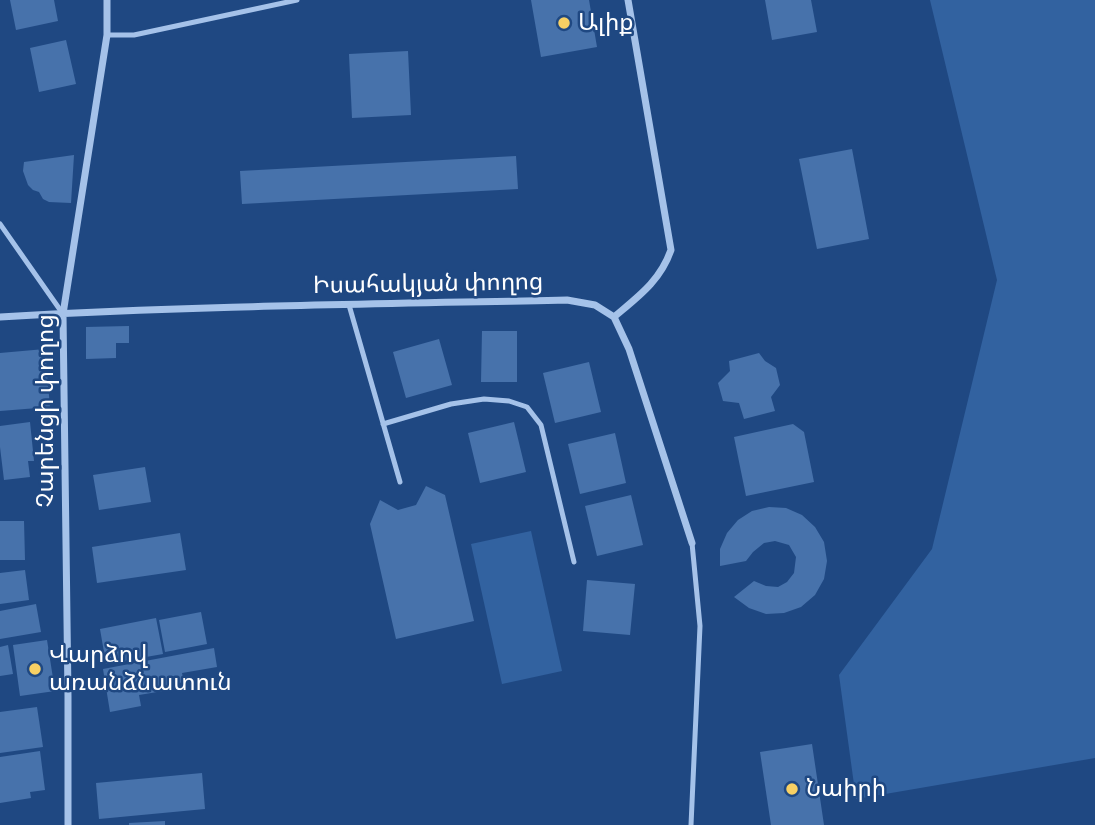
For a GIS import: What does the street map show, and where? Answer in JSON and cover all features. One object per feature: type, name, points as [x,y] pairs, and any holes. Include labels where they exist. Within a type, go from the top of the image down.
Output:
[{"type":"street","name":"Չարենցի փողոց","points":[[68,825],[63,314],[107,35],[107,0]]},
{"type":"street","points":[[628,0],[671,250],[666,265],[655,281],[614,317],[629,349],[692,543]]},
{"type":"street","name":"Իսահակյան փողոց","points":[[0,317],[567,300],[595,305],[614,317]]},
{"type":"lane","points":[[107,35],[134,35],[297,0]]},
{"type":"lane","points":[[0,224],[63,314]]},
{"type":"lane","points":[[349,305],[400,482]]},
{"type":"lane","points":[[383,424],[451,404],[484,399],[509,401],[527,407],[541,425],[574,562]]},
{"type":"lane","points":[[691,825],[700,626],[692,543]]},
{"type":"shaded area","points":[[930,0],[1095,0],[1095,758],[856,799],[839,675],[932,549],[997,280]]},
{"type":"shaded area","points":[[531,531],[562,671],[502,684],[471,544]]},
{"type":"building","points":[[10,0],[54,0],[58,21],[16,30]]},
{"type":"building","name":"Ալիք","points":[[531,0],[589,0],[597,47],[541,57]]},
{"type":"building","points":[[765,0],[811,0],[817,32],[772,40]]},
{"type":"building","points":[[66,40],[76,84],[39,92],[30,48]]},
{"type":"building","points":[[408,51],[411,115],[352,118],[349,54]]},
{"type":"building","points":[[852,149],[869,239],[817,249],[799,159]]},
{"type":"building","points":[[74,155],[71,203],[49,202],[28,185],[23,171],[24,162]]},
{"type":"building","points":[[516,156],[518,189],[242,204],[240,171]]},
{"type":"building","points":[[129,326],[129,343],[116,343],[116,358],[86,359],[86,327]]},
{"type":"building","points":[[482,331],[517,331],[517,382],[481,382]]},
{"type":"building","points":[[439,339],[452,385],[406,398],[393,352]]},
{"type":"building","points":[[45,349],[50,407],[0,411],[0,353]]},
{"type":"building","points":[[759,353],[776,368],[780,385],[771,397],[775,411],[744,419],[739,403],[723,401],[718,383],[730,371],[729,361]]},
{"type":"building","points":[[589,362],[601,412],[555,423],[543,373]]},
{"type":"building","points":[[30,422],[34,461],[28,461],[30,477],[4,480],[0,426]]},
{"type":"building","points":[[514,422],[526,472],[480,483],[468,433]]},
{"type":"building","points":[[793,424],[804,432],[814,482],[746,496],[734,437]]},
{"type":"building","points":[[615,433],[626,483],[580,494],[568,444]]},
{"type":"building","points":[[145,467],[151,502],[99,510],[93,475]]},
{"type":"building","points":[[426,486],[445,495],[474,621],[396,639],[370,524],[380,500],[398,510],[416,505]]},
{"type":"building","points":[[631,495],[643,545],[597,556],[585,506]]},
{"type":"building","points":[[769,507],[786,508],[802,515],[815,527],[824,542],[827,561],[824,579],[815,595],[801,607],[784,613],[766,614],[749,608],[734,597],[754,581],[778,587],[787,582],[794,573],[796,557],[789,545],[775,541],[764,543],[746,561],[720,566],[720,549],[727,533],[738,520],[752,511]]},
{"type":"building","points":[[0,521],[24,521],[25,560],[0,560]]},
{"type":"building","points":[[180,533],[186,570],[97,583],[92,547]]},
{"type":"building","points":[[25,570],[29,600],[0,604],[0,573]]},
{"type":"building","points":[[587,580],[635,584],[630,635],[583,631]]},
{"type":"building","points":[[36,604],[41,632],[0,639],[0,611]]},
{"type":"building","points":[[201,612],[207,644],[165,652],[159,620]]},
{"type":"building","points":[[156,618],[163,654],[106,664],[100,629]]},
{"type":"building","points":[[47,640],[55,691],[20,696],[13,645]]},
{"type":"building","points":[[8,645],[13,674],[0,676],[0,647]]},
{"type":"building","points":[[214,648],[217,667],[182,673],[184,682],[162,686],[163,691],[139,695],[141,706],[110,712],[103,669]]},
{"type":"building","points":[[37,707],[43,747],[0,753],[0,712]]},
{"type":"building","name":"Նաիրի","points":[[812,744],[824,825],[771,825],[760,752]]},
{"type":"building","points":[[40,751],[45,790],[30,792],[31,798],[0,803],[0,757]]},
{"type":"building","points":[[202,773],[205,809],[99,819],[96,783]]},
{"type":"building","points":[[165,821],[165,825],[129,825],[129,823]]},
{"type":"place","name":"Ալիք","points":[[564,23]]},
{"type":"place","name":"Վարձով առանձնատուն","points":[[35,669]]},
{"type":"place","name":"Նաիրի","points":[[792,789]]}]
